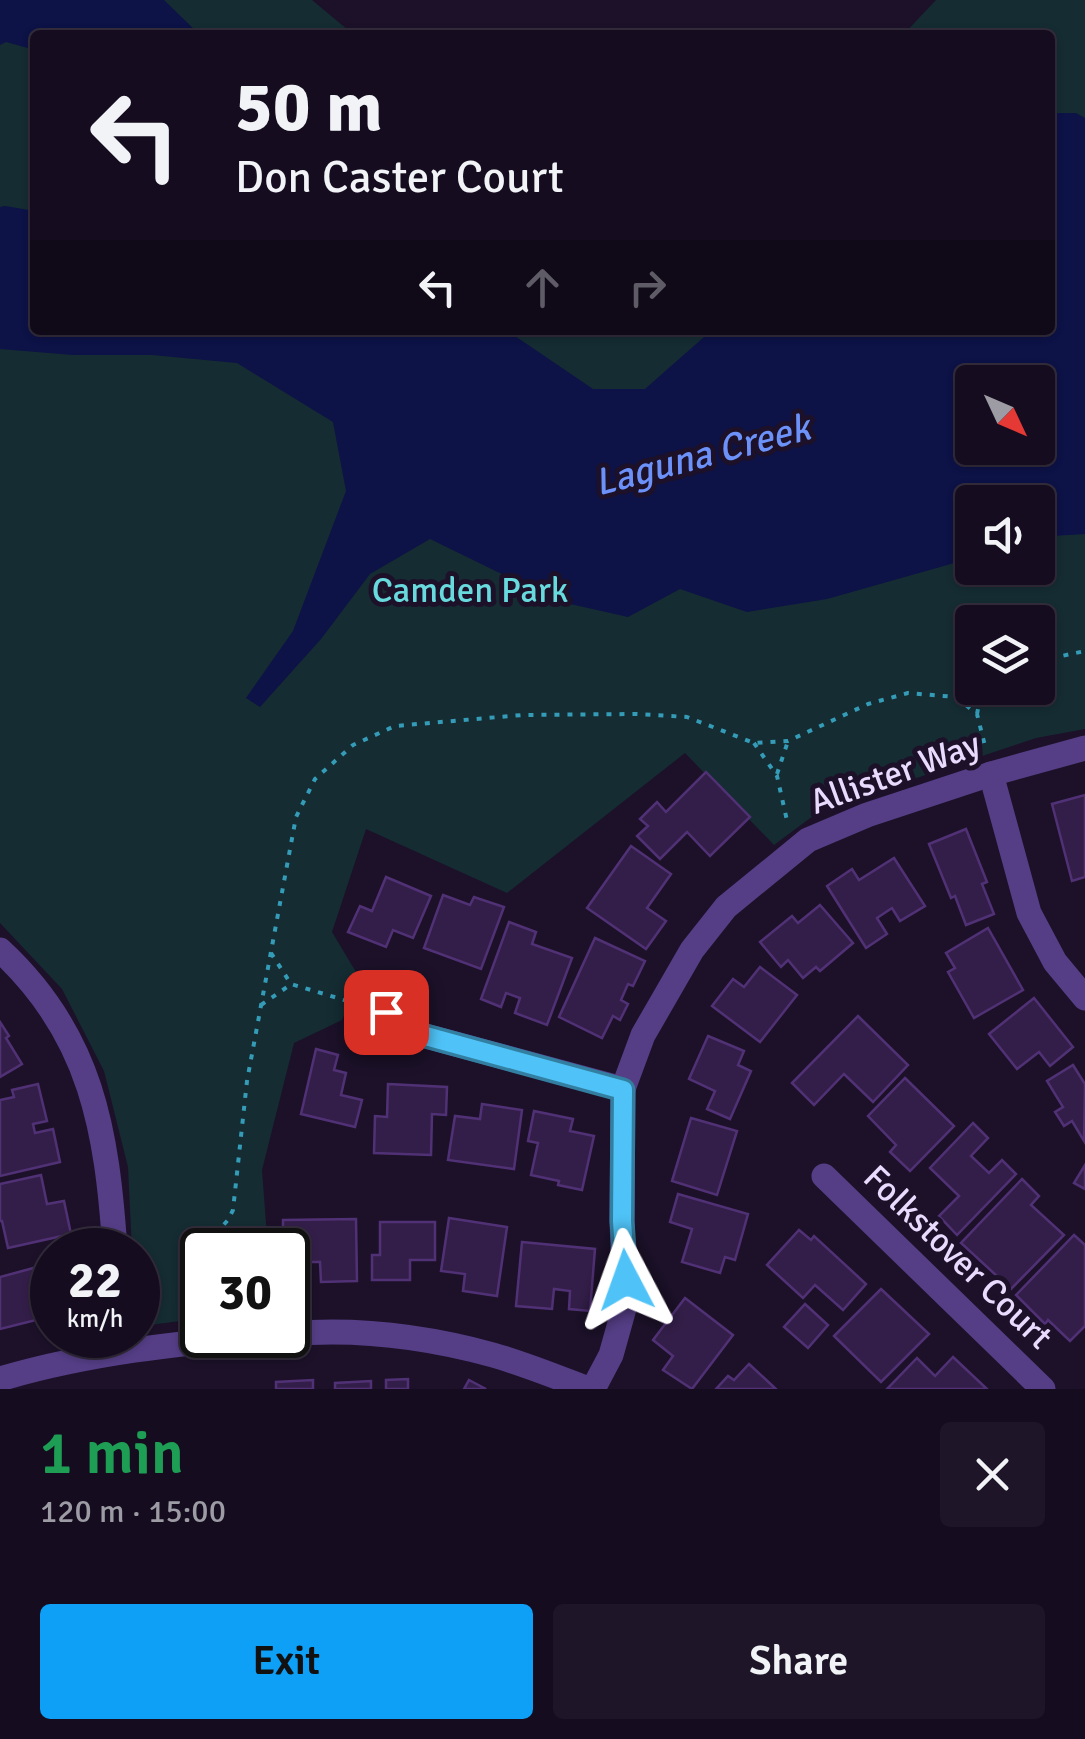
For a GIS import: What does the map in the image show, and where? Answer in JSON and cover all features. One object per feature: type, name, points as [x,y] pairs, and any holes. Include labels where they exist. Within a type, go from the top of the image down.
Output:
[{"type":"street","name":"Allister Way","points":[[590,1389],[612,1354],[626,1305],[623,1090],[643,1035],[692,950],[726,908],[808,840],[867,815],[1085,748]]},
{"type":"street","points":[[991,774],[1028,913],[1056,962],[1085,998]]},
{"type":"street","points":[[0,950],[58,1017],[93,1095],[102,1128],[113,1228]]},
{"type":"street","points":[[386,1012],[422,1035],[623,1090]]},
{"type":"street","name":"Folkstover Court","points":[[824,1176],[1043,1389]]},
{"type":"street","points":[[310,1332],[435,1341],[496,1356],[590,1389]]},
{"type":"street","points":[[0,1379],[74,1358]]},
{"type":"path","points":[[1055,657],[1085,651]]},
{"type":"path","points":[[221,1228],[232,1210],[246,1081],[296,817],[315,779],[354,745],[396,726],[522,716],[636,714],[688,717],[754,743],[788,741],[868,704],[908,694],[955,696]]},
{"type":"path","points":[[966,705],[977,714]]},
{"type":"path","points":[[979,705],[977,714],[991,774]]},
{"type":"path","points":[[777,776],[788,741]]},
{"type":"path","points":[[754,743],[777,776],[792,853]]},
{"type":"path","points":[[270,953],[291,984],[386,1012]]},
{"type":"path","points":[[261,1004],[291,984]]},
{"type":"green space","name":"Camden Park","points":[[0,0],[312,0],[348,30],[30,30],[30,335],[1055,335],[1055,30],[908,30],[936,0],[1085,0],[1085,729],[1036,738],[821,810],[774,845],[685,753],[507,893],[366,829],[332,932],[359,977],[342,1020],[294,1043],[262,1170],[266,1228],[180,1228],[180,1321],[160,1324],[160,1228],[131,1228],[128,1167],[104,1071],[62,989],[0,923]]},
{"type":"water","points":[[0,0],[164,0],[195,30],[30,30],[30,49],[6,42],[0,45]]},
{"type":"water","name":"Laguna Creek","points":[[1055,113],[1076,113],[1085,118],[1085,534],[1055,536],[1055,485],[955,485],[955,563],[827,599],[747,612],[680,589],[628,617],[557,601],[430,539],[370,574],[321,639],[260,707],[246,698],[293,631],[346,491],[333,422],[237,363],[0,349],[0,207],[30,210],[30,335],[513,335],[593,389],[645,389],[706,335],[1055,335]]},
{"type":"building","points":[[706,772],[750,817],[710,856],[687,832],[660,859],[637,836],[648,826],[640,819],[657,802],[666,812]]},
{"type":"building","points":[[1085,795],[1085,877],[1072,881],[1052,804]]},
{"type":"building","points":[[966,829],[987,882],[982,884],[994,914],[966,925],[929,844]]},
{"type":"building","points":[[631,846],[671,874],[647,908],[666,921],[646,949],[587,908]]},
{"type":"building","points":[[894,858],[925,906],[900,921],[892,908],[877,918],[887,934],[866,948],[827,886],[852,869],[859,880]]},
{"type":"building","points":[[386,877],[431,896],[413,938],[393,930],[386,947],[348,932],[360,906],[372,911]]},
{"type":"building","points":[[443,895],[470,905],[474,897],[504,907],[481,969],[424,948]]},
{"type":"building","points":[[820,905],[853,943],[820,971],[816,967],[803,978],[788,960],[781,967],[760,942],[792,916],[798,923]]},
{"type":"building","points":[[509,922],[536,932],[532,944],[572,958],[547,1025],[515,1013],[520,998],[506,993],[501,1007],[481,999]]},
{"type":"building","points":[[988,928],[1023,990],[974,1018],[948,972],[955,968],[946,953]]},
{"type":"building","points":[[595,938],[645,961],[621,1000],[628,1004],[620,1020],[613,1016],[602,1038],[559,1017]]},
{"type":"building","points":[[760,967],[797,995],[760,1042],[712,1006],[733,979],[744,987]]},
{"type":"building","points":[[1034,998],[1073,1047],[1050,1066],[1039,1052],[1017,1069],[989,1034]]},
{"type":"building","points":[[858,1016],[908,1065],[873,1102],[844,1074],[814,1105],[792,1083]]},
{"type":"building","points":[[0,1022],[22,1064],[0,1077]]},
{"type":"building","points":[[708,1036],[744,1051],[738,1065],[751,1071],[730,1119],[707,1109],[715,1091],[689,1079]]},
{"type":"building","points":[[316,1049],[338,1055],[334,1070],[346,1073],[341,1095],[362,1100],[355,1127],[301,1114]]},
{"type":"building","points":[[1073,1065],[1085,1084],[1084,1141],[1072,1121],[1064,1126],[1055,1112],[1063,1107],[1047,1081]]},
{"type":"building","points":[[905,1078],[954,1126],[910,1171],[890,1152],[896,1145],[868,1116]]},
{"type":"building","points":[[38,1084],[47,1121],[33,1124],[35,1133],[53,1129],[60,1162],[0,1176],[0,1100],[14,1097],[12,1090]]},
{"type":"building","points":[[388,1084],[447,1087],[446,1115],[432,1114],[431,1155],[374,1153],[375,1116],[387,1117]]},
{"type":"building","points":[[482,1104],[522,1110],[514,1169],[448,1160],[455,1116],[480,1119]]},
{"type":"building","points":[[534,1111],[573,1119],[570,1131],[594,1136],[582,1190],[531,1175],[538,1143],[528,1141]]},
{"type":"building","points":[[691,1118],[737,1131],[717,1195],[672,1181]]},
{"type":"building","points":[[973,1123],[988,1138],[971,1156],[989,1173],[1002,1160],[1016,1174],[957,1235],[939,1216],[959,1196],[930,1168]]},
{"type":"building","points":[[1085,1165],[1085,1189],[1074,1183]]},
{"type":"building","points":[[41,1175],[47,1204],[64,1201],[70,1228],[30,1228],[30,1243],[8,1248],[0,1221],[0,1184]]},
{"type":"building","points":[[1022,1179],[1039,1196],[1031,1205],[1064,1235],[1011,1289],[961,1243]]},
{"type":"building","points":[[678,1194],[748,1214],[735,1260],[725,1257],[720,1273],[682,1262],[692,1229],[670,1222]]},
{"type":"building","points":[[449,1218],[507,1227],[497,1296],[463,1291],[465,1274],[441,1271]]},
{"type":"building","points":[[356,1219],[357,1281],[321,1282],[320,1262],[310,1262],[310,1228],[283,1228],[283,1220]]},
{"type":"building","points":[[380,1222],[435,1222],[435,1260],[410,1260],[410,1280],[372,1280],[372,1255],[380,1255]]},
{"type":"building","points":[[799,1230],[811,1240],[814,1236],[866,1284],[843,1310],[815,1285],[803,1298],[767,1265]]},
{"type":"building","points":[[1074,1235],[1085,1245],[1085,1326],[1070,1341],[1048,1320],[1045,1324],[1016,1295]]},
{"type":"building","points":[[522,1242],[595,1249],[590,1311],[569,1309],[570,1291],[554,1289],[552,1309],[516,1306]]},
{"type":"building","points":[[30,1269],[30,1322],[0,1329],[0,1277]]},
{"type":"building","points":[[881,1289],[929,1334],[881,1382],[834,1336]]},
{"type":"building","points":[[685,1298],[733,1335],[692,1389],[663,1370],[673,1356],[653,1340]]},
{"type":"building","points":[[805,1304],[828,1325],[808,1348],[784,1327]]},
{"type":"building","points":[[953,1357],[987,1389],[887,1389],[917,1358],[935,1376]]},
{"type":"building","points":[[749,1364],[776,1389],[716,1389],[728,1376],[734,1380]]},
{"type":"building","points":[[408,1379],[408,1389],[386,1389],[386,1380]]},
{"type":"building","points":[[313,1380],[313,1389],[276,1389],[276,1382]]},
{"type":"building","points":[[469,1380],[486,1389],[464,1389]]},
{"type":"building","points":[[371,1381],[371,1389],[335,1389],[335,1383]]},
{"type":"route","points":[[386,1012],[422,1035],[623,1090],[622,1221],[626,1280]]}]
